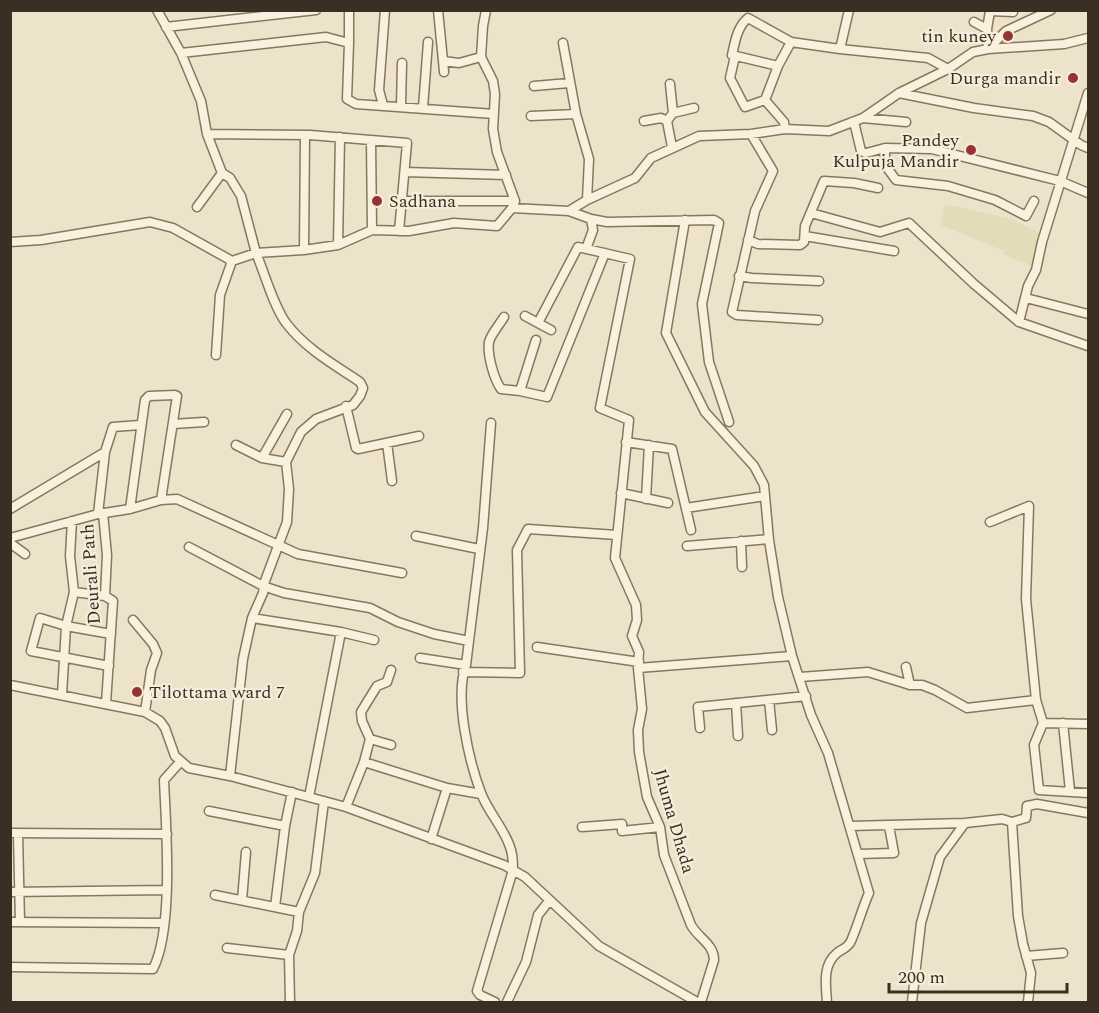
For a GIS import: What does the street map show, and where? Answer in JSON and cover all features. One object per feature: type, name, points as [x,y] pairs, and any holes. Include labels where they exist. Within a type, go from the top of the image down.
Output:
[{"type":"street","points":[[157,10],[181,53],[201,100],[207,134],[222,173],[230,178],[242,196],[256,253],[285,321],[307,345],[360,382],[363,388],[353,405],[316,419],[301,432],[286,462],[289,489],[287,522],[252,618],[243,659],[230,776]]},
{"type":"street","points":[[166,27],[316,10]]},
{"type":"street","points":[[349,10],[347,99],[356,104],[494,114]]},
{"type":"street","points":[[383,105],[379,90],[385,10]]},
{"type":"street","points":[[438,10],[444,72]]},
{"type":"street","points":[[486,10],[481,57],[494,81],[494,129],[497,152],[514,205]]},
{"type":"street","points":[[840,49],[849,10]]},
{"type":"street","points":[[988,49],[1006,31],[1051,10]]},
{"type":"street","points":[[988,49],[987,29],[990,11],[1013,12]]},
{"type":"street","points":[[778,66],[732,55],[736,35],[748,18],[791,42],[928,58],[948,69]]},
{"type":"street","points":[[974,22],[987,29]]},
{"type":"street","points":[[181,53],[326,37],[350,43]]},
{"type":"street","points":[[569,211],[634,178],[651,158],[699,136],[751,134],[785,129],[829,131],[863,118],[900,93],[948,69],[974,52],[1064,44],[1089,38]]},
{"type":"street","points":[[423,108],[428,42]]},
{"type":"street","points":[[735,56],[730,78],[745,107],[765,100],[778,66],[791,42]]},
{"type":"street","points":[[563,44],[576,114],[589,159],[587,200]]},
{"type":"street","points":[[443,61],[464,62],[471,58],[481,57]]},
{"type":"street","points":[[401,106],[402,63]]},
{"type":"street","points":[[534,86],[569,83]]},
{"type":"street","points":[[670,84],[673,113]]},
{"type":"street","points":[[900,93],[974,108],[1033,116],[1049,122],[1081,145],[1089,148]]},
{"type":"street","points":[[1019,322],[1028,286],[1036,270],[1042,242],[1089,93]]},
{"type":"street","points":[[765,100],[784,122],[785,129]]},
{"type":"street","points":[[672,147],[667,121],[673,113],[694,108]]},
{"type":"street","points":[[531,116],[576,114]]},
{"type":"street","points":[[644,121],[661,118],[667,121]]},
{"type":"street","points":[[863,118],[906,122]]},
{"type":"street","points":[[852,122],[861,151],[866,153],[885,148],[932,149],[1060,182],[1089,193]]},
{"type":"street","points":[[207,134],[305,135],[407,143],[399,231]]},
{"type":"street","points":[[751,134],[773,171],[755,211],[732,312],[737,315],[818,320]]},
{"type":"street","points":[[304,250],[305,135]]},
{"type":"street","points":[[338,245],[340,137]]},
{"type":"street","points":[[371,140],[372,230]]},
{"type":"street","points":[[885,148],[885,165],[896,180],[948,186],[995,200],[1026,216],[1034,201]]},
{"type":"street","points":[[405,172],[506,176]]},
{"type":"street","points":[[197,207],[222,173]]},
{"type":"street","points":[[748,240],[758,244],[797,246],[804,242],[805,226],[824,181],[854,183],[878,188]]},
{"type":"street","points":[[402,201],[514,205],[569,211],[607,222],[714,220],[719,223],[702,304],[709,362],[729,422]]},
{"type":"street","points":[[10,243],[150,222],[173,228],[232,261],[256,253],[338,245],[372,230],[408,231],[454,223],[497,226],[514,205]]},
{"type":"street","points":[[811,213],[880,232],[909,223],[974,284],[1019,322],[1089,346]]},
{"type":"street","points":[[586,249],[593,230],[591,219]]},
{"type":"street","points":[[685,220],[666,333],[705,412],[754,466],[764,485],[778,597],[792,656],[811,715],[828,753],[869,892],[850,944],[836,954],[828,967],[825,980],[827,1002]]},
{"type":"street","points":[[805,236],[894,251]]},
{"type":"street","points":[[504,317],[489,341],[489,353],[496,382],[501,389],[547,397],[605,253],[578,247],[538,323]]},
{"type":"street","name":"Jhuma Dhada","points":[[605,253],[630,258],[600,408],[629,420],[615,558],[636,605],[637,620],[632,636],[639,652],[642,709],[638,730],[639,752],[647,797],[660,827],[664,855],[691,925],[696,933],[710,945],[714,954],[699,1002]]},
{"type":"street","points":[[216,355],[220,295],[232,261]]},
{"type":"street","points":[[739,276],[819,282]]},
{"type":"street","points":[[1026,298],[1089,314]]},
{"type":"street","points":[[525,316],[551,330]]},
{"type":"street","points":[[520,391],[536,340]]},
{"type":"street","points":[[130,509],[140,425],[146,397],[175,395],[177,396],[161,500]]},
{"type":"street","points":[[346,406],[356,448],[419,436]]},
{"type":"street","points":[[262,458],[287,414]]},
{"type":"street","points":[[173,424],[204,422]]},
{"type":"street","points":[[490,423],[483,528],[461,702],[481,794],[510,846],[513,870],[477,991],[480,995],[495,1002]]},
{"type":"street","name":"Deurali Path","points":[[106,704],[113,600],[105,596],[107,555],[101,514],[105,452],[113,427],[140,425]]},
{"type":"street","points":[[626,442],[672,449],[691,530]]},
{"type":"street","points":[[387,443],[392,481]]},
{"type":"street","points":[[236,445],[262,458],[286,462]]},
{"type":"street","points":[[646,499],[649,445]]},
{"type":"street","points":[[10,509],[105,452]]},
{"type":"street","points":[[621,493],[668,503]]},
{"type":"street","points":[[686,508],[765,496]]},
{"type":"street","points":[[10,538],[101,514],[161,500],[177,499],[298,554],[402,573]]},
{"type":"street","points":[[990,522],[1029,506],[1026,599],[1036,700],[1043,723],[1034,745],[1039,790],[1089,793]]},
{"type":"street","points":[[62,695],[66,626],[74,592],[70,556],[72,521]]},
{"type":"street","points":[[420,658],[464,669],[520,673],[517,550],[528,529],[617,535]]},
{"type":"street","points":[[416,536],[479,549]]},
{"type":"street","points":[[687,546],[769,539]]},
{"type":"street","points":[[741,541],[742,567]]},
{"type":"street","points":[[10,543],[25,554]]},
{"type":"street","points":[[189,547],[264,586],[284,593],[370,608],[398,622],[434,634],[469,641]]},
{"type":"street","points":[[74,592],[105,596]]},
{"type":"street","points":[[109,666],[31,651],[40,618],[66,626],[111,634]]},
{"type":"street","points":[[252,618],[341,632],[374,640]]},
{"type":"street","points":[[133,621],[153,644],[157,653],[151,670],[145,712]]},
{"type":"street","points":[[309,797],[341,632]]},
{"type":"street","points":[[537,647],[639,665],[792,656]]},
{"type":"street","points":[[906,667],[910,685]]},
{"type":"street","points":[[346,807],[364,762],[370,739],[362,721],[361,712],[377,686],[387,682],[392,670]]},
{"type":"street","points":[[800,677],[868,672],[910,685],[922,685],[967,708],[1036,700]]},
{"type":"street","points":[[10,685],[145,712],[160,721],[165,728],[175,756],[180,762],[197,771],[230,776],[346,807],[513,870],[525,877],[599,946],[699,1002]]},
{"type":"street","points":[[700,728],[698,707],[806,696]]},
{"type":"street","points":[[769,700],[772,730]]},
{"type":"street","points":[[736,703],[738,736]]},
{"type":"street","points":[[1043,723],[1089,724]]},
{"type":"street","points":[[1063,723],[1070,791]]},
{"type":"street","points":[[370,739],[391,745]]},
{"type":"street","points":[[10,967],[153,969],[158,959],[164,923],[167,834],[164,780],[180,762]]},
{"type":"street","points":[[364,762],[447,788],[481,794]]},
{"type":"street","points":[[431,838],[447,788]]},
{"type":"street","points":[[275,907],[285,826],[292,792]]},
{"type":"street","points":[[290,1002],[289,955],[297,931],[299,912],[315,873],[324,801]]},
{"type":"street","points":[[850,826],[965,823],[1002,819],[1012,822],[1026,818],[1027,806],[1037,804],[1089,813]]},
{"type":"street","points":[[209,811],[285,826]]},
{"type":"street","points":[[1012,822],[1018,916],[1031,973],[1028,1002]]},
{"type":"street","points":[[912,1002],[921,923],[940,857],[965,823]]},
{"type":"street","points":[[582,827],[622,824],[622,831],[660,827]]},
{"type":"street","points":[[859,854],[894,853],[889,826]]},
{"type":"street","points":[[20,922],[14,892],[14,833],[167,834]]},
{"type":"street","points":[[242,900],[246,852]]},
{"type":"street","points":[[14,892],[165,890]]},
{"type":"street","points":[[215,895],[299,912]]},
{"type":"street","points":[[507,1002],[526,962],[538,915],[549,901]]},
{"type":"street","points":[[10,922],[164,923]]},
{"type":"street","points":[[227,948],[289,955]]},
{"type":"street","points":[[1026,956],[1063,953]]},
{"type":"shaded area","points":[[945,204],[1012,219],[1048,237],[1039,269],[1003,254],[1004,251],[941,225]]},
{"type":"place","name":"tin kuney","points":[[1008,36]]},
{"type":"place","name":"Durga mandir","points":[[1073,78]]},
{"type":"place","name":"Pandey Kulpuja Mandir","points":[[971,150]]},
{"type":"place","name":"Sadhana","points":[[377,201]]},
{"type":"place","name":"Tilottama ward 7","points":[[137,692]]}]
